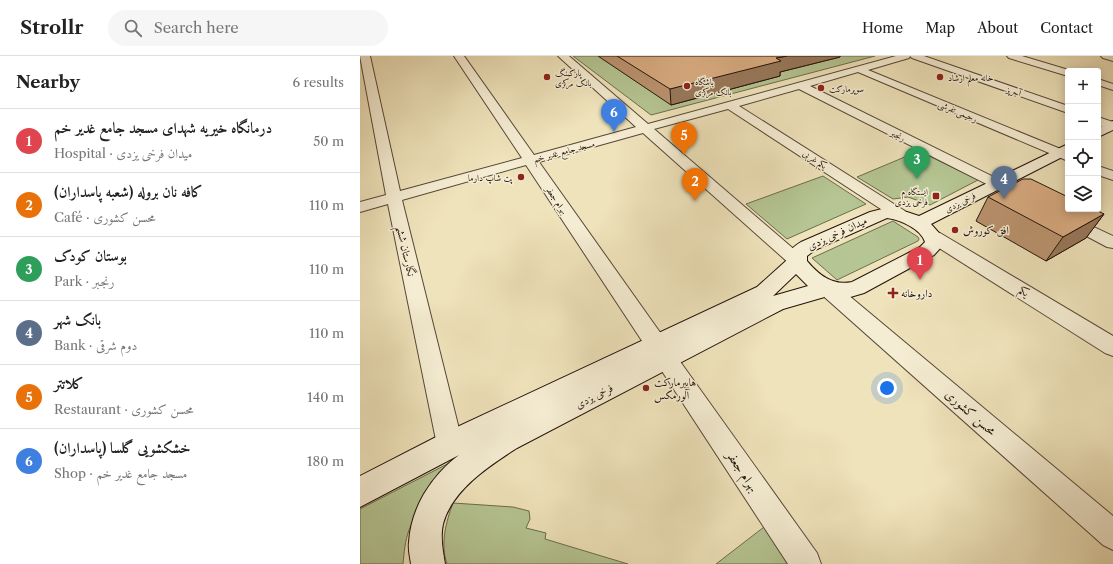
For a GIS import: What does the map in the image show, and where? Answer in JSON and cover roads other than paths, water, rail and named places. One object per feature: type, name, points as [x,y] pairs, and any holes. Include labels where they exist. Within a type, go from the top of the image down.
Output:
[{"type":"main road","points":[[1101,132],[1113,126]]},
{"type":"main road","name":"فرخی یزدی","points":[[917,224],[996,184],[1064,153]]},
{"type":"main road","name":"میدان فرخی یزدی","points":[[827,289],[804,271],[797,261],[798,253],[808,246],[876,216],[888,213],[899,214]]},
{"type":"main road","points":[[827,289],[842,291],[857,288],[927,251],[935,244],[934,237],[917,224],[899,214]]},
{"type":"main road","name":"فرخی یزدی","points":[[428,564],[425,544],[426,531],[431,512],[454,480],[467,467],[507,439],[764,292],[797,261]]},
{"type":"main road","name":"فرخی یزدی","points":[[360,492],[450,445],[661,352],[776,303],[827,289]]},
{"type":"street","name":"نگارستان ششم","points":[[365,56],[394,198],[450,445]]},
{"type":"street","name":"بهرام جعفر","points":[[459,56],[806,564]]},
{"type":"street","points":[[563,56],[797,261]]},
{"type":"street","name":"مسجد جامع غدیر خم","points":[[360,207],[906,56]]},
{"type":"street","name":"آجرپز","points":[[915,56],[1065,109]]},
{"type":"street","points":[[1012,56],[1065,72]]},
{"type":"street","points":[[1106,56],[1113,58]]},
{"type":"street","name":"رحیمی تفرشی","points":[[858,69],[1064,153]]},
{"type":"street","points":[[1101,83],[1113,87]]},
{"type":"street","name":"رنجبر","points":[[800,86],[1113,243]]},
{"type":"street","name":"یکم غربی","points":[[730,105],[899,214]]},
{"type":"street","points":[[1101,122],[1113,126]]},
{"type":"street","points":[[1101,171],[1113,176]]},
{"type":"street","name":"یکم","points":[[934,237],[968,256],[1113,347]]},
{"type":"street","name":"محسن کشوری","points":[[827,289],[1113,535]]},
{"type":"place","name":"پارکینگ بانک مرکزی","points":[[547,77]]},
{"type":"place","name":"خانه معلم ارشاد","points":[[940,77]]},
{"type":"place","name":"باشگاه بانک مرکزی","points":[[687,86]]},
{"type":"place","name":"سوپرمارکت","points":[[821,88]]},
{"type":"place","name":"خشکشویی گلسا (پاسداران)","points":[[614,132]]},
{"type":"place","name":"کلاتتر","points":[[684,155]]},
{"type":"place","name":"پت شاپ دارما","points":[[521,177]]},
{"type":"place","name":"بوستان کودک","points":[[917,179]]},
{"type":"place","name":"ایستگاه م فرخی یزدی","points":[[936,196]]},
{"type":"place","name":"بانک شهر","points":[[1004,199]]},
{"type":"place","name":"کافه نان بروله (شعبه پاسداران)","points":[[695,201]]},
{"type":"place","name":"افق کوروش","points":[[955,230]]},
{"type":"place","name":"درمانگاه خیریه شهدای مسجد جامع غدیر خم","points":[[920,280]]},
{"type":"place","name":"داروخانه","points":[[893,293]]},
{"type":"place","name":"هایپرمارکت آلورمکس","points":[[646,388]]}]
